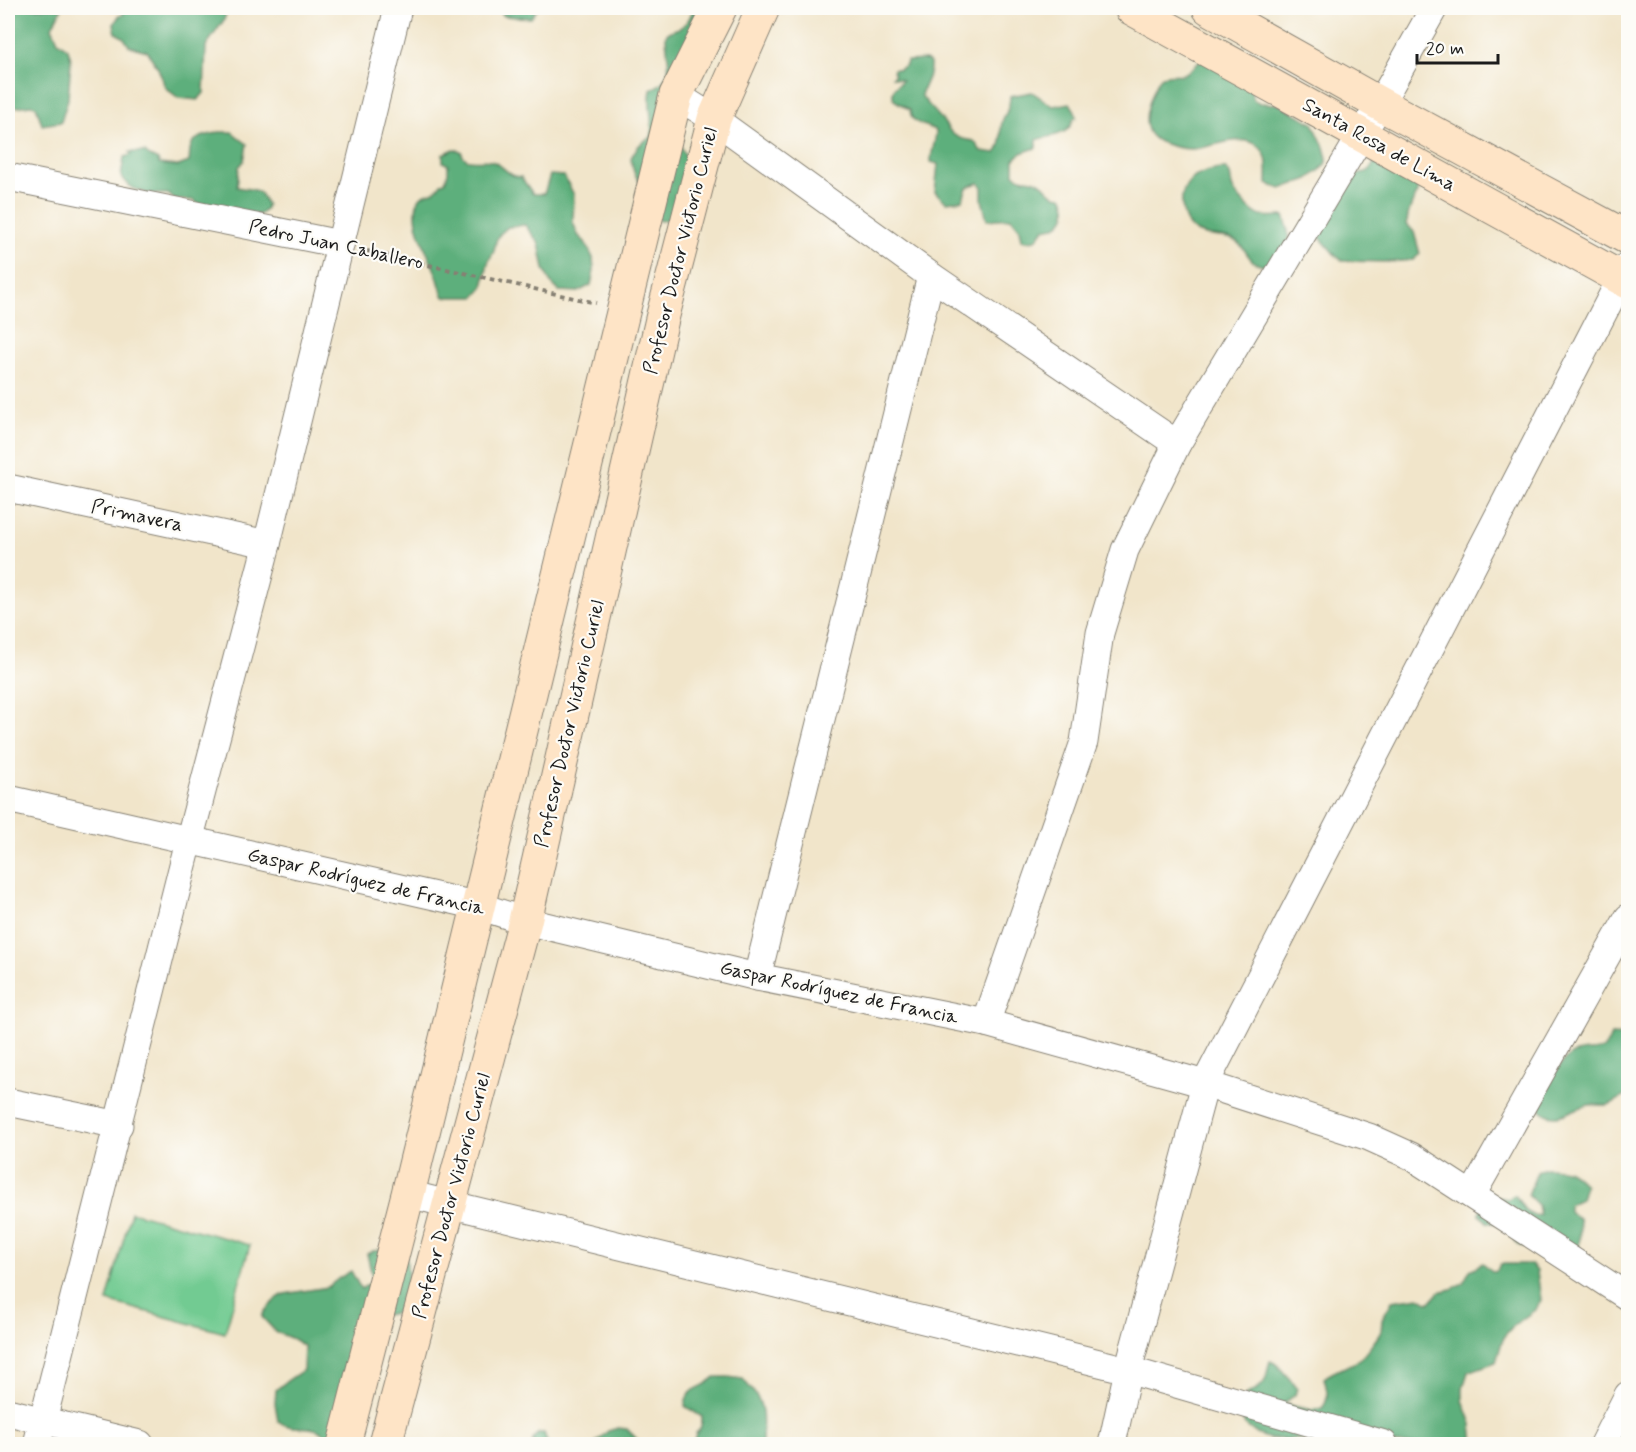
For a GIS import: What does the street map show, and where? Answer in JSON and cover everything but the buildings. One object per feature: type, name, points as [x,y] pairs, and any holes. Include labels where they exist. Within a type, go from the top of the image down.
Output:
[{"type":"main road","name":"Profesor Doctor Victorio Curiel","points":[[344,1444],[479,906],[676,95],[720,8]]},
{"type":"main road","name":"Profesor Doctor Victorio Curiel","points":[[385,1444],[525,921],[662,319],[714,119],[763,8]]},
{"type":"main road","name":"Santa Rosa de Lima","points":[[1131,8],[1360,135],[1626,275]]},
{"type":"main road","points":[[1209,8],[1380,104],[1629,238]]},
{"type":"street","points":[[40,1432],[189,841],[267,544],[398,8]]},
{"type":"street","points":[[986,1023],[1084,742],[1100,633],[1125,550],[1177,444],[1380,104],[1434,8]]},
{"type":"street","points":[[676,95],[714,119],[931,276],[1177,444]]},
{"type":"street","name":"Pedro Juan Caballero","points":[[8,177],[340,244]]},
{"type":"street","points":[[1112,1444],[1128,1370],[1205,1084],[1626,275]]},
{"type":"street","points":[[757,977],[931,276]]},
{"type":"street","points":[[624,310],[662,319]]},
{"type":"street","name":"Primavera","points":[[8,488],[267,544]]},
{"type":"street","name":"Gaspar Rodríguez de Francia","points":[[8,799],[479,906],[525,921],[757,977],[986,1023],[1205,1084],[1370,1137],[1411,1156],[1629,1297]]},
{"type":"street","points":[[1472,1195],[1627,923]]},
{"type":"street","points":[[8,1102],[118,1125]]},
{"type":"street","points":[[408,1194],[1128,1370],[1384,1444]]},
{"type":"street","points":[[1603,1444],[1629,1395]]},
{"type":"street","points":[[8,1412],[40,1432],[140,1444]]},
{"type":"path","name":"Pedro Juan Caballero","points":[[340,244],[624,310]]},
{"type":"green space","points":[[17,8],[62,8],[52,27],[58,41],[68,49],[71,59],[68,99],[61,122],[42,125],[36,106],[12,108],[8,103],[8,26]]},
{"type":"green space","points":[[124,8],[228,8],[224,20],[206,46],[204,93],[198,100],[178,98],[165,87],[158,68],[147,51],[129,46],[124,38],[116,33],[114,24],[119,16],[123,15]]},
{"type":"green space","points":[[498,8],[538,8],[531,18],[504,16]]},
{"type":"green space","points":[[694,8],[707,8],[679,138],[691,175],[676,212],[667,220],[659,221],[634,171],[631,158],[642,143],[651,138],[651,90],[665,79],[668,73],[666,35],[682,27]]},
{"type":"green space","points":[[1201,59],[1256,82],[1251,93],[1254,100],[1260,103],[1278,104],[1313,123],[1324,147],[1327,162],[1308,179],[1281,189],[1267,184],[1267,164],[1264,154],[1258,146],[1251,142],[1234,141],[1191,149],[1171,146],[1151,136],[1146,118],[1157,83],[1163,76],[1186,73]]},
{"type":"green space","points":[[926,60],[930,63],[929,73],[921,95],[954,135],[974,141],[981,151],[996,153],[999,149],[1002,123],[1009,107],[1010,96],[1032,92],[1053,106],[1070,103],[1075,111],[1076,118],[1073,119],[1068,129],[1060,134],[1037,140],[1036,148],[1021,153],[1014,160],[1014,174],[1040,183],[1053,194],[1062,196],[1065,202],[1066,213],[1061,222],[1044,229],[1036,240],[1022,240],[1020,229],[1011,218],[987,220],[982,200],[982,187],[979,183],[967,188],[963,200],[946,202],[935,192],[938,164],[931,162],[936,131],[916,122],[910,110],[894,100],[893,96],[893,90],[902,80],[892,77],[895,74],[894,69],[906,65],[907,61]]},
{"type":"green space","points":[[219,132],[232,132],[247,144],[244,161],[239,167],[237,187],[259,192],[267,205],[259,215],[199,205],[194,200],[175,200],[168,194],[149,194],[132,188],[121,177],[124,157],[131,155],[130,152],[145,152],[158,160],[159,164],[178,166],[189,162],[190,148],[195,140]]},
{"type":"green space","points":[[454,149],[461,151],[463,156],[469,160],[491,161],[512,175],[521,177],[533,194],[544,194],[550,175],[564,176],[574,195],[573,222],[578,235],[585,242],[593,258],[594,271],[591,285],[578,292],[559,291],[550,282],[544,269],[539,243],[525,225],[508,227],[500,234],[488,263],[483,288],[475,297],[444,297],[416,217],[420,198],[445,182],[448,165],[443,162],[443,154]]},
{"type":"green space","points":[[1377,155],[1404,169],[1418,186],[1407,224],[1414,232],[1420,254],[1413,260],[1343,261],[1317,234],[1347,180],[1369,171]]},
{"type":"green space","points":[[1220,169],[1228,171],[1233,190],[1253,212],[1261,216],[1284,216],[1288,232],[1287,243],[1271,266],[1256,264],[1237,242],[1199,233],[1186,222],[1182,201],[1186,186],[1196,176]]},
{"type":"green space","points":[[1611,1035],[1628,1036],[1628,1094],[1608,1105],[1589,1105],[1557,1116],[1544,1113],[1538,1107],[1538,1103],[1552,1077],[1566,1059],[1575,1053],[1604,1048]]},
{"type":"green space","points":[[1545,1168],[1567,1170],[1585,1185],[1581,1199],[1568,1205],[1571,1213],[1579,1218],[1579,1251],[1558,1266],[1546,1262],[1532,1249],[1518,1245],[1513,1230],[1503,1225],[1487,1222],[1479,1213],[1487,1195],[1508,1199],[1514,1195],[1528,1212],[1540,1215],[1538,1205],[1528,1195],[1537,1172]]},
{"type":"green space","points":[[131,1212],[250,1245],[225,1333],[107,1301]]},
{"type":"green space","points":[[390,1249],[406,1256],[408,1274],[406,1304],[395,1313],[361,1320],[356,1328],[334,1444],[320,1431],[292,1427],[278,1421],[275,1403],[276,1390],[303,1370],[304,1346],[276,1332],[262,1317],[264,1312],[284,1294],[328,1287],[351,1271],[361,1289],[373,1280],[367,1254]]},
{"type":"green space","points":[[1483,1263],[1492,1271],[1497,1270],[1500,1264],[1531,1264],[1537,1271],[1541,1300],[1536,1309],[1506,1334],[1496,1362],[1468,1372],[1463,1388],[1463,1400],[1472,1424],[1474,1444],[1314,1444],[1305,1439],[1270,1439],[1257,1434],[1245,1425],[1241,1412],[1247,1394],[1262,1384],[1266,1378],[1270,1361],[1277,1365],[1297,1388],[1295,1395],[1283,1404],[1313,1410],[1322,1408],[1327,1398],[1324,1378],[1358,1361],[1363,1356],[1380,1333],[1382,1319],[1392,1301],[1419,1297],[1429,1303],[1439,1292],[1463,1283],[1470,1270]]},
{"type":"green space","points":[[715,1377],[743,1379],[755,1394],[762,1409],[762,1444],[693,1444],[701,1426],[702,1417],[685,1406],[685,1401],[692,1392]]},
{"type":"green space","points":[[618,1428],[627,1429],[637,1439],[637,1444],[594,1444],[608,1431]]},
{"type":"green space","points":[[539,1433],[544,1433],[548,1444],[532,1444],[534,1437]]}]
